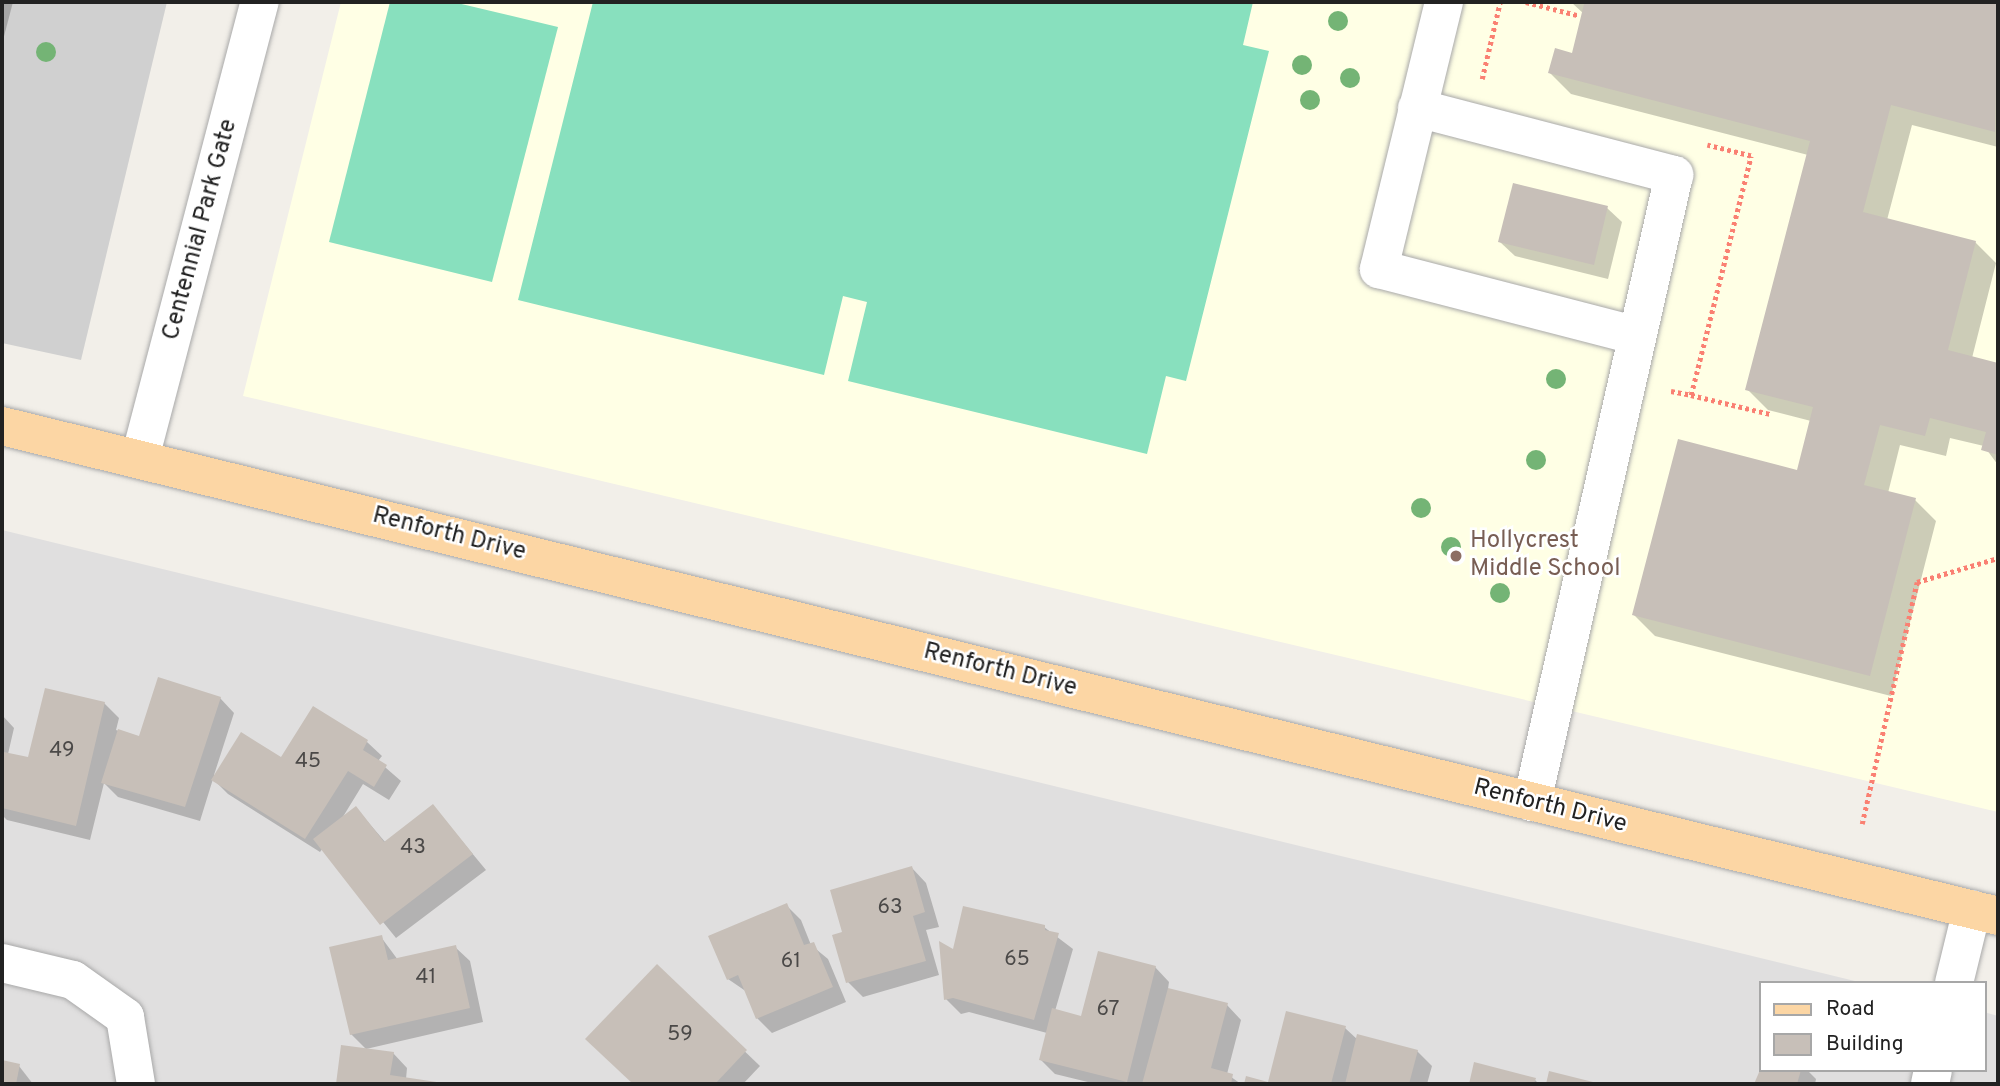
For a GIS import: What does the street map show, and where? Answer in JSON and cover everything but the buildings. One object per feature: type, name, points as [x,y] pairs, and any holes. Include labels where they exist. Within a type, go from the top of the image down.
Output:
[{"type":"main road","name":"Renforth Drive","points":[[2,426],[1985,912]]},
{"type":"street","name":"Centennial Park Gate","points":[[140,458],[260,2]]},
{"type":"street","points":[[1444,2],[1416,108],[1379,269],[1634,335]]},
{"type":"street","points":[[1416,108],[1674,175],[1634,335],[1532,802]]},
{"type":"street","points":[[1955,981],[1985,912]]},
{"type":"street","points":[[2,963],[73,981],[125,1017],[136,1084]]},
{"type":"path","points":[[1526,2],[1577,15]]},
{"type":"path","points":[[1691,395],[1770,414]]},
{"type":"path","points":[[1862,824],[1917,582],[1998,558]]},
{"type":"shaded area","points":[[2,2],[167,2],[81,360],[2,343]]},
{"type":"shaded area","name":"Hollycrest Middle School","points":[[341,2],[1998,2],[1998,812],[243,396]]},
{"type":"shaded area","points":[[2,530],[1855,981],[1758,981],[1758,1072],[1986,1072],[1986,1013],[1998,1016],[1998,1084],[2,1084]]},
{"type":"green space","points":[[390,2],[453,2],[558,27],[492,282],[329,242]]},
{"type":"green space","points":[[593,2],[1253,2],[1243,45],[1269,51],[1186,381],[1166,376],[1147,454],[848,381],[867,302],[843,296],[824,375],[518,300]]},
{"type":"place","name":"Hollycrest Middle School","points":[[1456,556]]}]
